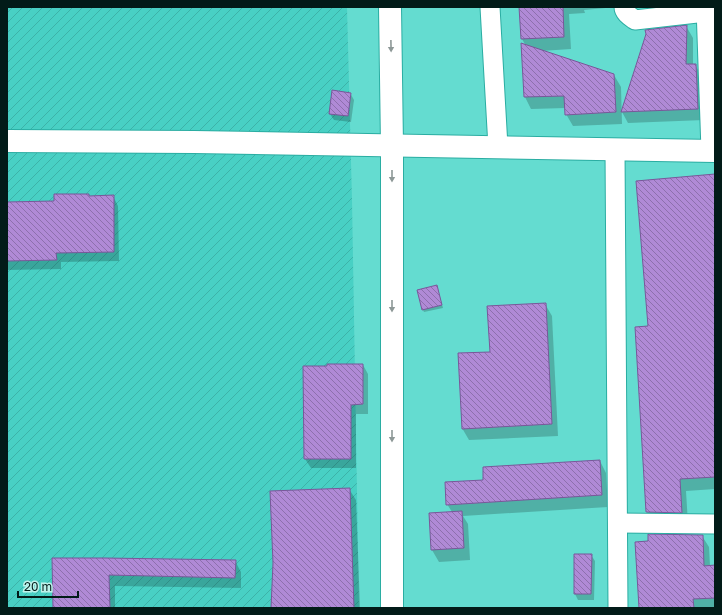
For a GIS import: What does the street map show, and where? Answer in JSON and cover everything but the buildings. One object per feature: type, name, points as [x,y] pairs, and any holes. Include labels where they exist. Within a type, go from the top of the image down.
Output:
[{"type":"main road","points":[[390,7],[399,146],[406,608]]},
{"type":"main road","points":[[392,608],[399,146],[405,7]]},
{"type":"main road","points":[[7,141],[194,142],[713,151]]},
{"type":"street","points":[[490,7],[498,147]]},
{"type":"street","points":[[624,7],[624,10],[629,16],[635,20],[706,10],[711,50],[713,151]]},
{"type":"street","points":[[615,150],[618,608]]},
{"type":"street","points":[[618,523],[715,524]]},
{"type":"shaded area","points":[[7,7],[347,7],[359,608],[7,608]]}]
